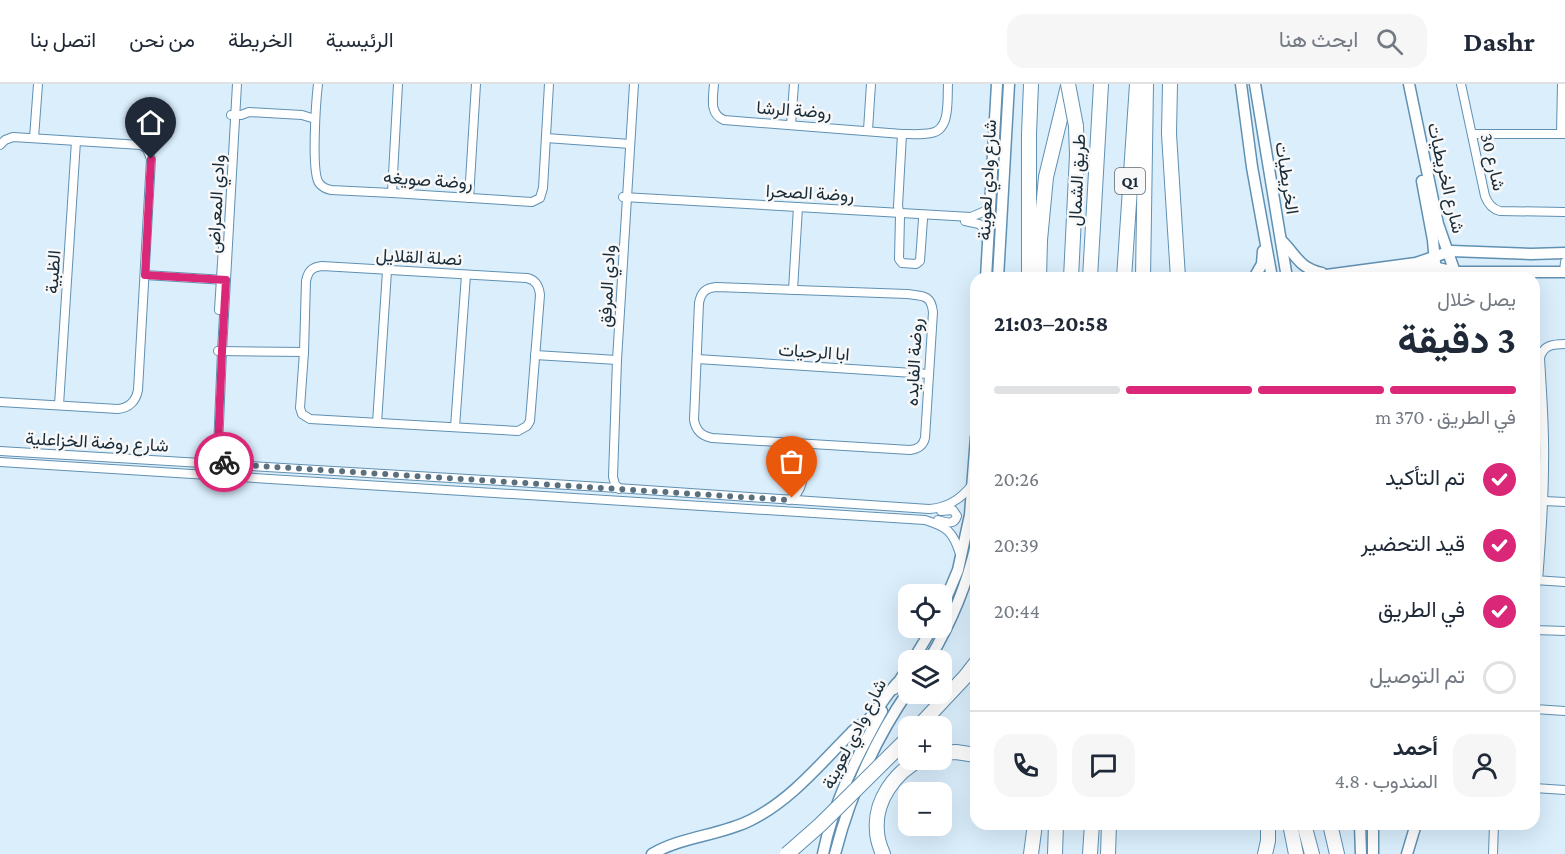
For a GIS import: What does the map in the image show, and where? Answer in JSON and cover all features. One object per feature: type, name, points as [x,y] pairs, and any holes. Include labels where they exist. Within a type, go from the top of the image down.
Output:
[{"type":"highway","points":[[1029,272],[1031,84]]},
{"type":"highway","points":[[1069,84],[1076,126],[1077,155],[1071,272]]},
{"type":"highway","points":[[1041,272],[1040,240],[1046,177],[1069,84]]},
{"type":"highway","name":"طريق الشمال","points":[[1089,272],[1101,84]]},
{"type":"highway","name":"Q1","points":[[1124,272],[1137,84]]},
{"type":"highway","points":[[1143,272],[1146,84]]},
{"type":"highway","points":[[1170,84],[1169,134],[1179,272]]},
{"type":"highway","points":[[929,716],[970,670]]},
{"type":"highway","points":[[787,854],[820,825],[898,748]]},
{"type":"highway","points":[[952,752],[970,754]]},
{"type":"highway","points":[[883,854],[877,832],[877,820],[888,789],[905,770]]},
{"type":"highway","points":[[1029,830],[1031,849]]},
{"type":"highway","points":[[1031,849],[1034,830]]},
{"type":"highway","points":[[1055,854],[1056,830]]},
{"type":"highway","points":[[1090,854],[1092,830]]},
{"type":"highway","points":[[1108,854],[1110,830]]},
{"type":"highway","points":[[1264,854],[1268,841],[1268,830]]},
{"type":"highway","points":[[1291,830],[1296,854]]},
{"type":"highway","points":[[1305,830],[1311,853]]},
{"type":"highway","points":[[1331,830],[1337,854]]},
{"type":"main road","name":"شارع وادي لعوينة","points":[[986,272],[997,84]]},
{"type":"main road","name":"شارع وادي لعوينة","points":[[998,272],[1009,84]]},
{"type":"main road","name":"الخريطيات","points":[[1241,84],[1252,167],[1271,272]]},
{"type":"main road","name":"الخريطيات","points":[[1255,84],[1286,272]]},
{"type":"main road","name":"شارع الخريطيات","points":[[1402,84],[1437,267]]},
{"type":"main road","name":"شارع الخريطيات","points":[[1409,84],[1438,224],[1455,272]]},
{"type":"main road","points":[[1258,272],[1263,259],[1263,226]]},
{"type":"main road","points":[[1281,240],[1303,266],[1320,272]]},
{"type":"main road","points":[[1402,272],[1437,267],[1448,252],[1455,251],[1565,253]]},
{"type":"main road","points":[[1345,272],[1416,263],[1437,267]]},
{"type":"main road","points":[[1510,272],[1565,269]]},
{"type":"main road","points":[[952,585],[961,558],[970,515]]},
{"type":"main road","points":[[935,650],[956,608],[970,569]]},
{"type":"main road","name":"شارع وادي لعوينة","points":[[823,854],[828,831],[852,767],[897,683]]},
{"type":"main road","points":[[652,854],[678,842],[733,828],[774,807],[827,759],[852,732],[868,720],[897,683]]},
{"type":"main road","name":"شارع وادي لعوينة","points":[[835,854],[847,812],[869,756],[900,704]]},
{"type":"main road","points":[[1360,830],[1361,854]]},
{"type":"main road","points":[[1373,830],[1373,854]]},
{"type":"main road","points":[[1409,854],[1415,830]]},
{"type":"street","points":[[34,138],[38,84]]},
{"type":"street","name":"وادي المعراض","points":[[206,463],[214,447],[235,84]]},
{"type":"street","name":"روضة صويغه","points":[[318,84],[315,116],[315,172],[319,184],[331,190],[532,202],[538,200],[543,188],[549,84]]},
{"type":"street","points":[[393,193],[398,84]]},
{"type":"street","points":[[469,198],[476,84]]},
{"type":"street","name":"وادي المرفق","points":[[602,487],[609,475],[632,84]]},
{"type":"street","name":"روضة الرشا","points":[[714,84],[713,107],[719,118],[724,120],[902,134],[932,134],[940,130],[946,117],[948,84]]},
{"type":"street","points":[[791,125],[794,84]]},
{"type":"street","points":[[868,130],[871,84]]},
{"type":"street","name":"شارع 30","points":[[1461,84],[1485,196],[1490,206],[1500,211],[1565,212]]},
{"type":"street","points":[[1472,134],[1563,134],[1562,84]]},
{"type":"street","points":[[234,111],[315,116]]},
{"type":"street","points":[[902,134],[898,206],[899,260],[902,263],[916,264],[920,261],[923,219]]},
{"type":"street","points":[[0,145],[13,137],[141,145],[149,152],[151,159],[138,390],[135,400],[128,407],[118,409],[0,402]]},
{"type":"street","points":[[546,138],[628,144]]},
{"type":"street","name":"الظبية","points":[[59,405],[76,141]]},
{"type":"street","name":"روضة الصحرا","points":[[625,199],[971,217],[985,211],[990,203]]},
{"type":"street","points":[[793,290],[798,209]]},
{"type":"street","name":"روضة الصحرا","points":[[899,215],[923,219],[971,221],[980,224],[989,233]]},
{"type":"street","name":"نصلة القلايل","points":[[322,266],[466,275],[527,278],[536,283],[540,295],[530,421],[527,426],[518,431],[310,419],[302,414],[300,395],[306,280],[310,270],[322,266]]},
{"type":"street","points":[[377,423],[387,271]]},
{"type":"street","points":[[145,275],[224,280]]},
{"type":"street","points":[[455,427],[466,275]]},
{"type":"street","name":"روضة الفايده","points":[[716,287],[793,290],[907,294],[928,298],[933,312],[925,438],[924,443],[918,448],[910,450],[804,444],[712,438],[700,434],[694,420],[701,295],[705,290],[716,287]]},
{"type":"street","points":[[1540,540],[1544,501],[1544,436],[1540,358],[1547,346],[1565,344]]},
{"type":"street","points":[[219,351],[304,352]]},
{"type":"street","name":"وادي المعراض","points":[[219,351],[218,451],[222,461],[228,464]]},
{"type":"street","points":[[535,355],[615,359]]},
{"type":"street","name":"وادي المرفق","points":[[615,359],[613,477],[619,489]]},
{"type":"street","name":"ابا الرحيات","points":[[697,359],[929,374]]},
{"type":"street","points":[[789,500],[798,493],[802,484],[804,444]]},
{"type":"street","name":"شارع روضة الخزاعلية","points":[[0,451],[602,487],[923,509],[936,509],[949,505],[960,498],[970,486]]},
{"type":"street","name":"شارع روضة الخزاعلية","points":[[0,462],[925,520],[942,526],[950,532],[956,540],[961,558]]},
{"type":"street","points":[[802,484],[808,496],[815,501]]},
{"type":"street","points":[[1544,501],[1565,502]]},
{"type":"street","points":[[923,509],[953,510],[957,516],[953,522],[925,520]]},
{"type":"street","points":[[1540,580],[1565,582]]},
{"type":"street","points":[[1540,630],[1565,631]]},
{"type":"street","points":[[1540,709],[1565,711]]},
{"type":"street","points":[[1540,788],[1565,790]]},
{"type":"street","points":[[1493,854],[1494,830]]},
{"type":"way so far","points":[[224,462],[789,500],[792,498]]},
{"type":"route","points":[[151,159],[145,275],[226,280],[218,447],[220,458],[224,462]]}]
